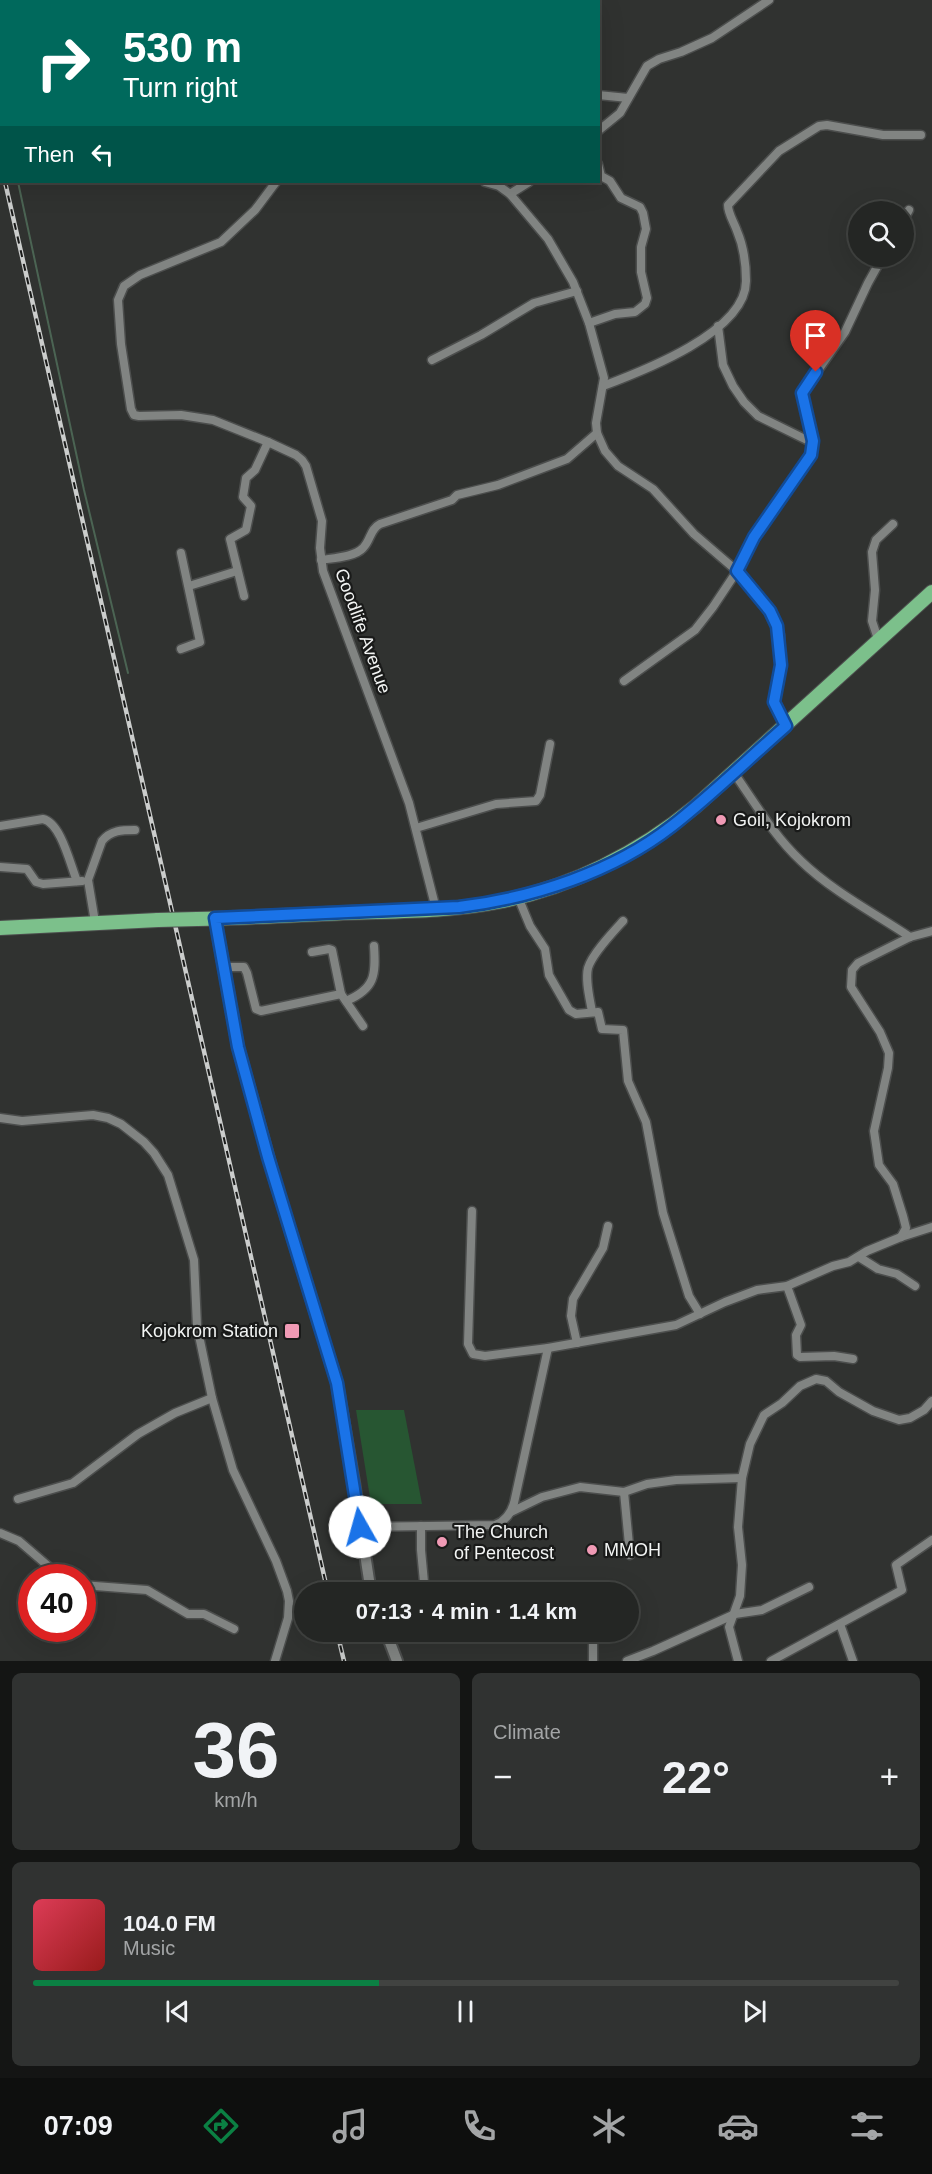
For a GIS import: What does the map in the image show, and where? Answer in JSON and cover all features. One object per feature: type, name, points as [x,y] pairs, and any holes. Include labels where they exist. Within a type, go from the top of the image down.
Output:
[{"type":"highway","points":[[0,928],[94,922],[436,909],[495,902],[567,882],[640,847],[670,828],[734,773],[932,592]]},
{"type":"street","points":[[600,129],[620,113],[647,66],[712,38],[769,0]]},
{"type":"street","points":[[600,95],[628,98]]},
{"type":"street","points":[[603,386],[648,369],[676,355],[718,326],[741,302],[746,279],[741,243],[728,205],[779,151],[819,126],[827,125],[883,135],[921,135]]},
{"type":"street","points":[[589,322],[615,314],[635,312],[645,304],[647,298],[641,272],[641,247],[646,230],[643,213],[640,207],[621,198],[610,181],[601,176],[600,172]]},
{"type":"street","name":"Goodlife Avenue","points":[[275,183],[255,210],[221,242],[140,276],[124,286],[118,300],[121,344],[130,409],[134,414],[181,415],[213,420],[296,455],[306,466],[322,521],[321,560],[358,670],[409,803],[436,909]]},
{"type":"street","points":[[488,183],[499,186],[510,194],[548,239],[577,291],[589,322],[604,378],[596,423],[597,433],[605,451],[618,466],[653,489],[694,534],[737,571],[770,611],[777,626],[781,665],[774,702],[786,726]]},
{"type":"street","points":[[510,194],[527,183]]},
{"type":"street","points":[[624,681],[695,630],[737,571],[754,537],[811,455],[813,443],[802,393],[845,332],[877,267]]},
{"type":"street","points":[[432,360],[534,303],[577,291]]},
{"type":"street","points":[[718,326],[723,365],[744,402],[758,416],[813,443]]},
{"type":"street","points":[[321,560],[358,552],[365,546],[373,529],[380,524],[452,500],[457,495],[522,477],[567,459],[597,433]]},
{"type":"street","points":[[244,596],[230,539],[246,530],[251,506],[243,497],[247,477],[255,470],[268,442]]},
{"type":"street","points":[[878,639],[872,621],[875,590],[872,552],[876,540],[893,524]]},
{"type":"street","points":[[181,553],[200,642],[181,649]]},
{"type":"street","points":[[189,586],[237,571]]},
{"type":"street","points":[[416,828],[496,804],[536,801],[540,795],[550,744]]},
{"type":"street","points":[[734,773],[777,834],[801,861],[819,877],[910,937]]},
{"type":"street","points":[[0,826],[43,819],[50,820],[56,828],[77,881]]},
{"type":"street","points":[[94,922],[88,880],[102,841],[116,831],[135,830]]},
{"type":"street","points":[[0,867],[27,869],[36,882],[43,884],[88,880]]},
{"type":"street","points":[[518,897],[530,926],[545,949],[549,975],[569,1010],[576,1014],[599,1012],[603,1030],[623,1029],[624,1031],[628,1081],[646,1122],[663,1213],[689,1296],[700,1314]]},
{"type":"street","points":[[215,918],[234,1031],[252,1100],[337,1383],[369,1582]]},
{"type":"street","points":[[592,1012],[589,965],[612,932],[623,921]]},
{"type":"street","points":[[901,1237],[906,1228],[903,1216],[893,1184],[879,1165],[874,1131],[888,1068],[889,1053],[880,1032],[851,987],[850,976],[858,963],[910,937],[932,931]]},
{"type":"street","points":[[224,967],[244,967],[256,1009],[261,1011],[362,993],[371,981],[375,969],[374,946]]},
{"type":"street","points":[[312,952],[332,950],[344,997],[363,1026]]},
{"type":"street","points":[[0,1118],[38,1121],[93,1115],[108,1118],[121,1124],[154,1153],[168,1176],[194,1260],[196,1326],[212,1398],[233,1470],[276,1561],[287,1591],[288,1618],[275,1661]]},
{"type":"street","points":[[472,1212],[468,1344],[473,1354],[485,1356],[668,1328],[725,1302],[757,1290],[787,1286],[814,1273],[860,1257],[867,1251],[901,1237],[932,1227]]},
{"type":"street","points":[[578,1342],[571,1316],[573,1299],[603,1248],[608,1226]]},
{"type":"street","points":[[860,1257],[878,1269],[897,1274],[915,1286]]},
{"type":"street","points":[[787,1286],[801,1324],[796,1335],[797,1355],[853,1359]]},
{"type":"street","points":[[360,1527],[495,1525],[504,1521],[511,1512],[548,1348]]},
{"type":"street","points":[[738,1661],[729,1627],[740,1596],[738,1527],[742,1478],[750,1444],[764,1415],[782,1403],[795,1389],[811,1380],[820,1379],[873,1411],[898,1420],[910,1418],[924,1410],[932,1401]]},
{"type":"street","points":[[18,1499],[79,1480],[138,1434],[175,1413],[212,1398]]},
{"type":"street","points":[[511,1512],[542,1497],[580,1486],[624,1492],[647,1484],[676,1480],[742,1478]]},
{"type":"street","points":[[624,1492],[630,1555]]},
{"type":"street","points":[[421,1526],[424,1582]]},
{"type":"street","points":[[0,1533],[19,1541],[46,1564]]},
{"type":"street","points":[[771,1661],[902,1590],[896,1565],[932,1540]]},
{"type":"street","points":[[96,1586],[147,1590],[188,1614],[204,1614],[234,1629]]},
{"type":"street","points":[[627,1661],[653,1652],[735,1614],[762,1610],[809,1587]]},
{"type":"street","points":[[840,1624],[853,1661]]},
{"type":"street","points":[[390,1642],[397,1661]]},
{"type":"street","points":[[593,1642],[594,1661]]},
{"type":"green space","points":[[356,1410],[404,1410],[422,1504],[371,1504]]},
{"type":"waterway","points":[[18,183],[84,490],[128,673]]},
{"type":"railway","points":[[5,183],[325,1582]]},
{"type":"railway","points":[[339,1642],[344,1661]]},
{"type":"place","name":"Goil, Kojokrom","points":[[721,820]]},
{"type":"place","name":"Kojokrom Station","points":[[292,1331]]},
{"type":"place","name":"The Church of Pentecost","points":[[442,1542]]},
{"type":"place","name":"MMOH","points":[[592,1550]]},
{"type":"route","points":[[360,1527],[337,1383],[268,1157],[238,1047],[215,918],[459,907],[518,897],[567,882],[620,858],[670,828],[786,726],[774,702],[781,665],[780,635],[770,611],[737,571],[754,537],[811,455],[813,441],[802,393],[816,372]]}]
